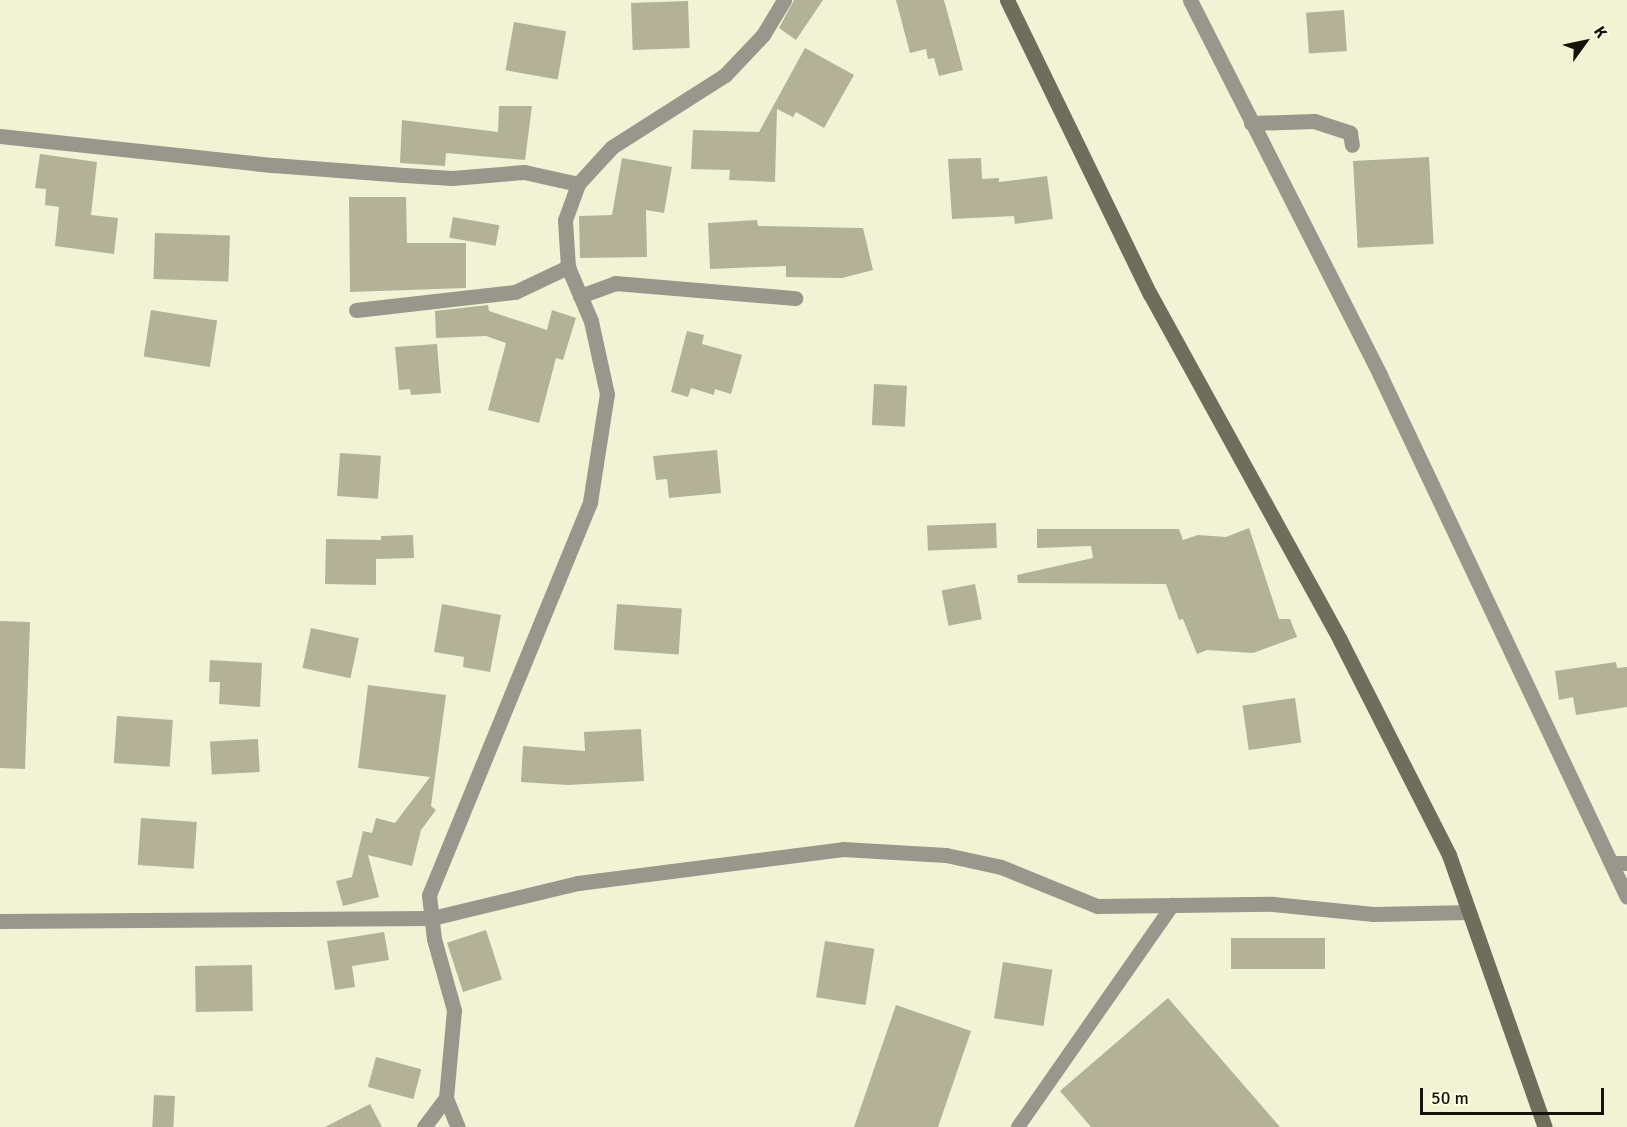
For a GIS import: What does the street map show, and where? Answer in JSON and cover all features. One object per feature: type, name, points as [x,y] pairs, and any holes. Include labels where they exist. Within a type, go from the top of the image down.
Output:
[{"type":"street","points":[[458,1127],[446,1098],[454,1010],[432,918],[429,895],[590,502],[607,394],[591,321],[568,267],[565,220],[578,184],[612,147],[725,75],[763,35],[784,0]]},
{"type":"street","points":[[1007,0],[1150,294],[1351,661],[1449,855],[1545,1127]]},
{"type":"street","points":[[1190,0],[1380,375],[1627,897]]},
{"type":"street","points":[[1251,123],[1314,121],[1350,133],[1352,145]]},
{"type":"street","points":[[0,136],[273,165],[404,175],[452,178],[524,172],[578,184]]},
{"type":"street","points":[[356,310],[515,292],[568,267]]},
{"type":"street","points":[[580,296],[615,283],[795,298]]},
{"type":"street","points":[[0,921],[432,918],[578,883],[843,849],[946,855],[1001,867],[1097,906],[1273,904],[1374,914],[1469,912]]},
{"type":"street","points":[[1611,863],[1627,863]]},
{"type":"street","points":[[424,1127],[446,1098]]},
{"type":"lane","points":[[1018,1127],[1173,905]]},
{"type":"building","points":[[794,0],[823,0],[796,40],[779,28]]},
{"type":"building","points":[[896,0],[944,0],[963,70],[939,76],[934,58],[928,59],[926,49],[910,53]]},
{"type":"building","points":[[688,1],[690,48],[633,50],[631,3]]},
{"type":"building","points":[[1344,10],[1347,51],[1309,54],[1306,13]]},
{"type":"building","points":[[514,22],[566,31],[558,79],[505,70]]},
{"type":"building","points":[[805,48],[854,75],[824,128],[796,112],[793,117],[777,109],[775,182],[729,180],[730,170],[691,169],[693,130],[759,132]]},
{"type":"building","points":[[499,106],[532,106],[525,160],[446,153],[445,166],[400,163],[402,120],[498,132]]},
{"type":"building","points":[[40,154],[97,162],[91,215],[118,218],[114,254],[55,246],[59,207],[45,205],[46,189],[35,188]]},
{"type":"building","points":[[1429,157],[1434,244],[1358,248],[1353,161]]},
{"type":"building","points":[[622,158],[672,167],[664,213],[646,210],[647,257],[580,258],[579,216],[612,215]]},
{"type":"building","points":[[981,158],[982,179],[999,178],[999,182],[1047,176],[1053,219],[1015,224],[1014,216],[952,219],[948,159]]},
{"type":"building","points":[[349,197],[406,197],[407,243],[466,243],[466,288],[350,292]]},
{"type":"building","points":[[453,217],[499,225],[496,246],[449,238]]},
{"type":"building","points":[[757,220],[758,226],[863,228],[873,270],[842,278],[786,277],[786,266],[710,269],[708,223]]},
{"type":"building","points":[[155,233],[230,236],[228,282],[153,279]]},
{"type":"building","points":[[488,305],[489,311],[547,330],[552,310],[576,318],[563,360],[556,358],[539,423],[488,410],[506,343],[486,336],[436,338],[435,311]]},
{"type":"building","points":[[151,310],[217,320],[210,367],[144,356]]},
{"type":"building","points":[[687,331],[704,335],[702,344],[742,355],[731,394],[715,389],[714,395],[691,388],[688,397],[671,392]]},
{"type":"building","points":[[437,344],[441,393],[411,395],[410,389],[399,390],[395,347]]},
{"type":"building","points":[[874,384],[907,386],[905,427],[872,425]]},
{"type":"building","points":[[717,450],[721,493],[669,498],[667,479],[656,480],[653,456]]},
{"type":"building","points":[[340,453],[381,456],[378,499],[337,496]]},
{"type":"building","points":[[996,523],[997,548],[928,550],[927,525]]},
{"type":"building","points":[[1249,528],[1279,619],[1290,619],[1297,637],[1253,653],[1207,650],[1197,654],[1183,619],[1179,620],[1166,584],[1018,583],[1017,575],[1093,558],[1091,546],[1037,548],[1037,529],[1179,529],[1183,540],[1198,535],[1226,537]]},
{"type":"building","points":[[413,535],[414,558],[376,559],[376,585],[325,584],[326,539],[381,540],[381,536]]},
{"type":"building","points":[[975,584],[982,619],[948,626],[942,590]]},
{"type":"building","points":[[442,604],[501,615],[490,672],[463,667],[464,657],[434,652]]},
{"type":"building","points":[[617,604],[682,609],[679,654],[614,650]]},
{"type":"building","points":[[0,621],[30,622],[25,769],[0,768]]},
{"type":"building","points":[[311,628],[359,638],[350,678],[302,668]]},
{"type":"building","points":[[210,660],[262,663],[260,707],[219,704],[220,682],[209,682]]},
{"type":"building","points":[[1616,662],[1617,668],[1627,667],[1627,707],[1576,715],[1573,697],[1559,700],[1555,671]]},
{"type":"building","points":[[368,685],[446,695],[431,806],[436,810],[421,830],[412,866],[368,855],[379,897],[343,906],[336,881],[352,877],[363,831],[372,833],[376,818],[395,823],[430,777],[358,768]]},
{"type":"building","points":[[1295,698],[1301,743],[1249,750],[1243,705]]},
{"type":"building","points":[[117,716],[173,720],[170,767],[114,763]]},
{"type":"building","points":[[641,729],[644,781],[568,785],[521,782],[523,746],[585,751],[584,732]]},
{"type":"building","points":[[258,739],[260,772],[212,774],[210,742]]},
{"type":"building","points":[[141,818],[197,822],[194,869],[138,865]]},
{"type":"building","points":[[486,930],[502,979],[463,992],[447,943]]},
{"type":"building","points":[[384,932],[389,960],[352,966],[355,987],[335,990],[327,941]]},
{"type":"building","points":[[1231,938],[1325,938],[1325,969],[1231,969]]},
{"type":"building","points":[[825,941],[874,949],[865,1005],[816,997]]},
{"type":"building","points":[[1003,962],[1052,970],[1043,1026],[994,1018]]},
{"type":"building","points":[[252,965],[253,1011],[196,1012],[195,966]]},
{"type":"building","points":[[1168,998],[1280,1127],[1091,1127],[1060,1091]]},
{"type":"building","points":[[896,1005],[971,1031],[938,1127],[854,1127]]},
{"type":"building","points":[[376,1057],[421,1069],[413,1099],[368,1087]]},
{"type":"building","points":[[154,1095],[175,1096],[173,1127],[152,1127]]},
{"type":"building","points":[[370,1104],[382,1127],[325,1127]]}]
